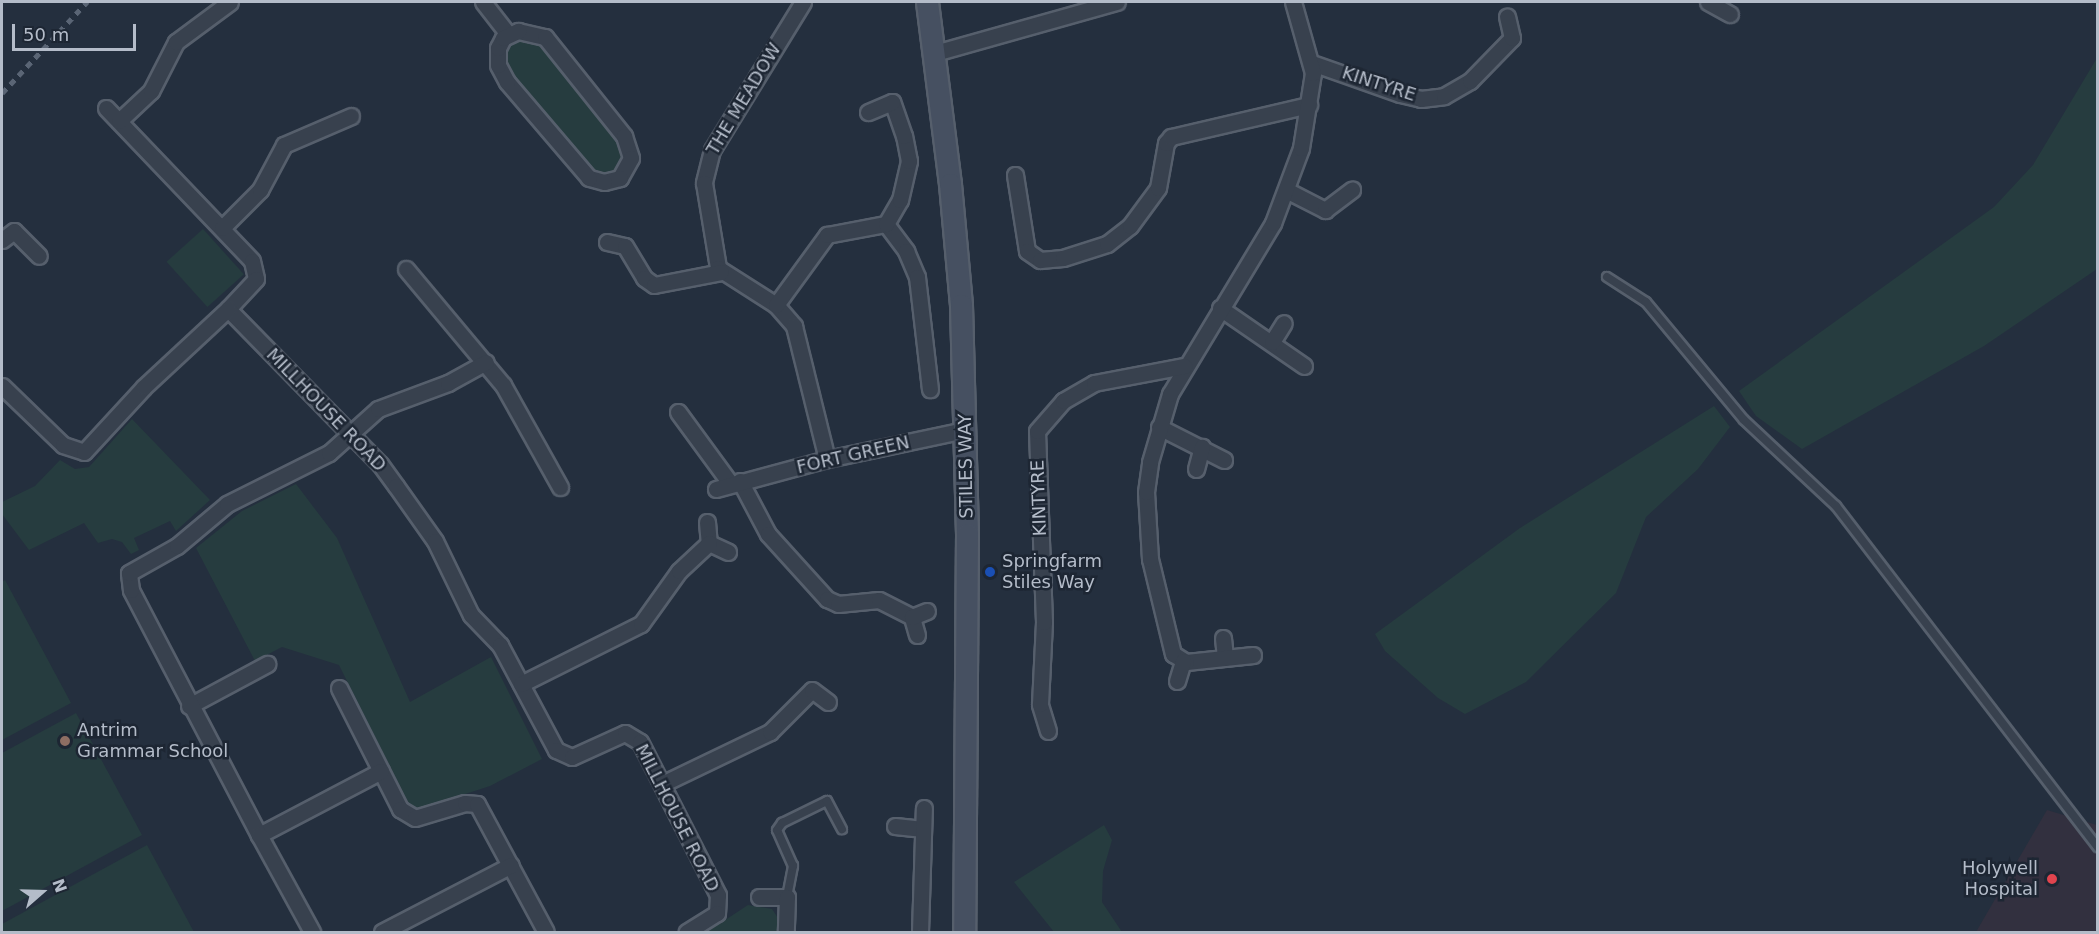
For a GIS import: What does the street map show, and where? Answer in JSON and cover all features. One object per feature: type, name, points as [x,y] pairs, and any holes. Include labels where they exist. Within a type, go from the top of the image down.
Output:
[{"type":"main road","name":"STILES WAY","points":[[927,2],[935,53],[961,305],[965,430],[964,933]]},
{"type":"street","points":[[119,122],[150,92],[176,42],[230,2]]},
{"type":"street","points":[[483,2],[508,34]]},
{"type":"street","name":"THE MEADOW","points":[[721,272],[714,253],[704,183],[708,158],[803,2]]},
{"type":"street","points":[[935,53],[1117,2]]},
{"type":"street","points":[[1253,655],[1183,661],[1173,654],[1167,637],[1147,536],[1147,479],[1159,427],[1184,366],[1273,223],[1288,191],[1309,105],[1312,63],[1293,2]]},
{"type":"street","points":[[1708,2],[1730,14]]},
{"type":"street","name":"KINTYRE","points":[[1312,63],[1400,94],[1421,99],[1444,96],[1464,86],[1512,38],[1507,17]]},
{"type":"street","points":[[532,31],[545,37],[624,136],[631,158],[620,178],[604,182],[589,178],[507,82],[497,57],[501,42],[508,34],[532,31]]},
{"type":"street","points":[[868,112],[892,102],[907,147],[905,186],[886,224]]},
{"type":"street","points":[[1015,175],[1027,251],[1040,260],[1063,258],[1107,244],[1130,226],[1153,199],[1163,172],[1166,144],[1171,137],[1309,105]]},
{"type":"street","points":[[2,386],[63,445],[84,453],[144,387],[254,284],[256,270],[222,228],[106,108]]},
{"type":"street","points":[[222,228],[260,190],[284,145],[351,116]]},
{"type":"street","points":[[1288,191],[1325,210],[1352,190]]},
{"type":"street","points":[[777,304],[801,274],[814,248],[827,235],[886,224]]},
{"type":"street","points":[[886,224],[906,251],[917,277],[930,389]]},
{"type":"street","points":[[2,240],[14,231],[39,256]]},
{"type":"street","points":[[607,242],[625,246],[644,278],[654,285],[721,272],[777,304],[790,319],[801,345],[827,459]]},
{"type":"street","points":[[406,269],[486,362],[560,487]]},
{"type":"street","points":[[1220,308],[1304,366]]},
{"type":"street","name":"MILLHOUSE ROAD","points":[[228,309],[380,464],[435,541],[471,615],[495,637],[560,754],[572,757],[619,734],[631,734],[640,742],[718,895],[717,913],[686,933]]},
{"type":"street","points":[[1272,342],[1284,323]]},
{"type":"street","points":[[312,933],[189,706],[131,590],[129,573],[177,546],[227,504],[319,459],[393,401],[448,383],[486,362]]},
{"type":"street","name":"KINTYRE","points":[[1048,731],[1040,704],[1044,622],[1038,431],[1063,401],[1094,383],[1184,366]]},
{"type":"street","points":[[678,412],[768,534],[827,599],[838,604],[879,600],[919,614],[917,635]]},
{"type":"street","points":[[1159,427],[1203,447],[1224,460]]},
{"type":"street","name":"FORT GREEN","points":[[729,484],[827,459],[965,430]]},
{"type":"street","points":[[1196,469],[1203,447]]},
{"type":"street","points":[[706,522],[709,543]]},
{"type":"street","points":[[521,684],[641,624],[679,571],[709,543]]},
{"type":"street","points":[[709,543],[728,552]]},
{"type":"street","points":[[1223,638],[1225,657]]},
{"type":"street","points":[[1177,681],[1183,661]]},
{"type":"street","points":[[189,706],[267,664]]},
{"type":"street","points":[[339,688],[400,809],[410,817],[465,803],[477,804],[546,933]]},
{"type":"street","points":[[663,784],[770,732],[812,690],[828,702]]},
{"type":"street","points":[[259,835],[381,771]]},
{"type":"street","points":[[920,933],[924,808]]},
{"type":"street","points":[[895,826],[923,829]]},
{"type":"street","points":[[382,933],[511,865]]},
{"type":"street","points":[[759,897],[787,897],[786,933]]},
{"type":"lane","points":[[1607,277],[1646,302],[1744,420],[1836,506],[2097,847]]},
{"type":"lane","points":[[787,897],[793,866],[777,830],[782,823],[827,801],[842,829]]},
{"type":"shaded area","name":"Holywell Hospital","points":[[2047,810],[2097,825],[2097,932],[1976,932]]},
{"type":"green space","points":[[524,37],[540,42],[546,48],[621,146],[623,159],[618,171],[604,178],[586,169],[511,73],[505,58],[507,49]]},
{"type":"green space","points":[[2097,58],[2097,269],[1984,346],[1802,449],[1756,416],[1739,391],[1994,207],[2033,165]]},
{"type":"green space","points":[[203,229],[244,274],[207,307],[167,262]]},
{"type":"green space","points":[[1714,406],[1730,427],[1698,469],[1646,517],[1616,593],[1526,682],[1465,714],[1438,698],[1385,651],[1375,634],[1520,528]]},
{"type":"green space","points":[[132,419],[210,500],[176,531],[170,521],[134,538],[139,550],[131,554],[122,542],[112,539],[98,543],[84,523],[29,550],[2,514],[2,502],[35,486],[60,460],[75,469],[89,467]]},
{"type":"green space","points":[[296,484],[337,538],[410,702],[491,657],[542,759],[490,786],[419,809],[409,805],[339,665],[282,647],[255,661],[196,548],[242,511]]},
{"type":"green space","points":[[5,580],[71,703],[2,740],[2,582]]},
{"type":"green space","points":[[76,713],[142,835],[2,911],[2,753]]},
{"type":"green space","points":[[1104,825],[1112,840],[1103,871],[1102,902],[1122,932],[1054,932],[1014,882]]},
{"type":"green space","points":[[147,845],[194,932],[2,932],[2,924]]},
{"type":"green space","points":[[748,905],[772,909],[780,921],[780,932],[707,932]]},
{"type":"railway","points":[[2,93],[87,2]]},
{"type":"place","name":"Springfarm Stiles Way","points":[[990,572]]},
{"type":"place","name":"Antrim Grammar School","points":[[65,741]]},
{"type":"place","name":"Holywell Hospital","points":[[2052,879]]}]
